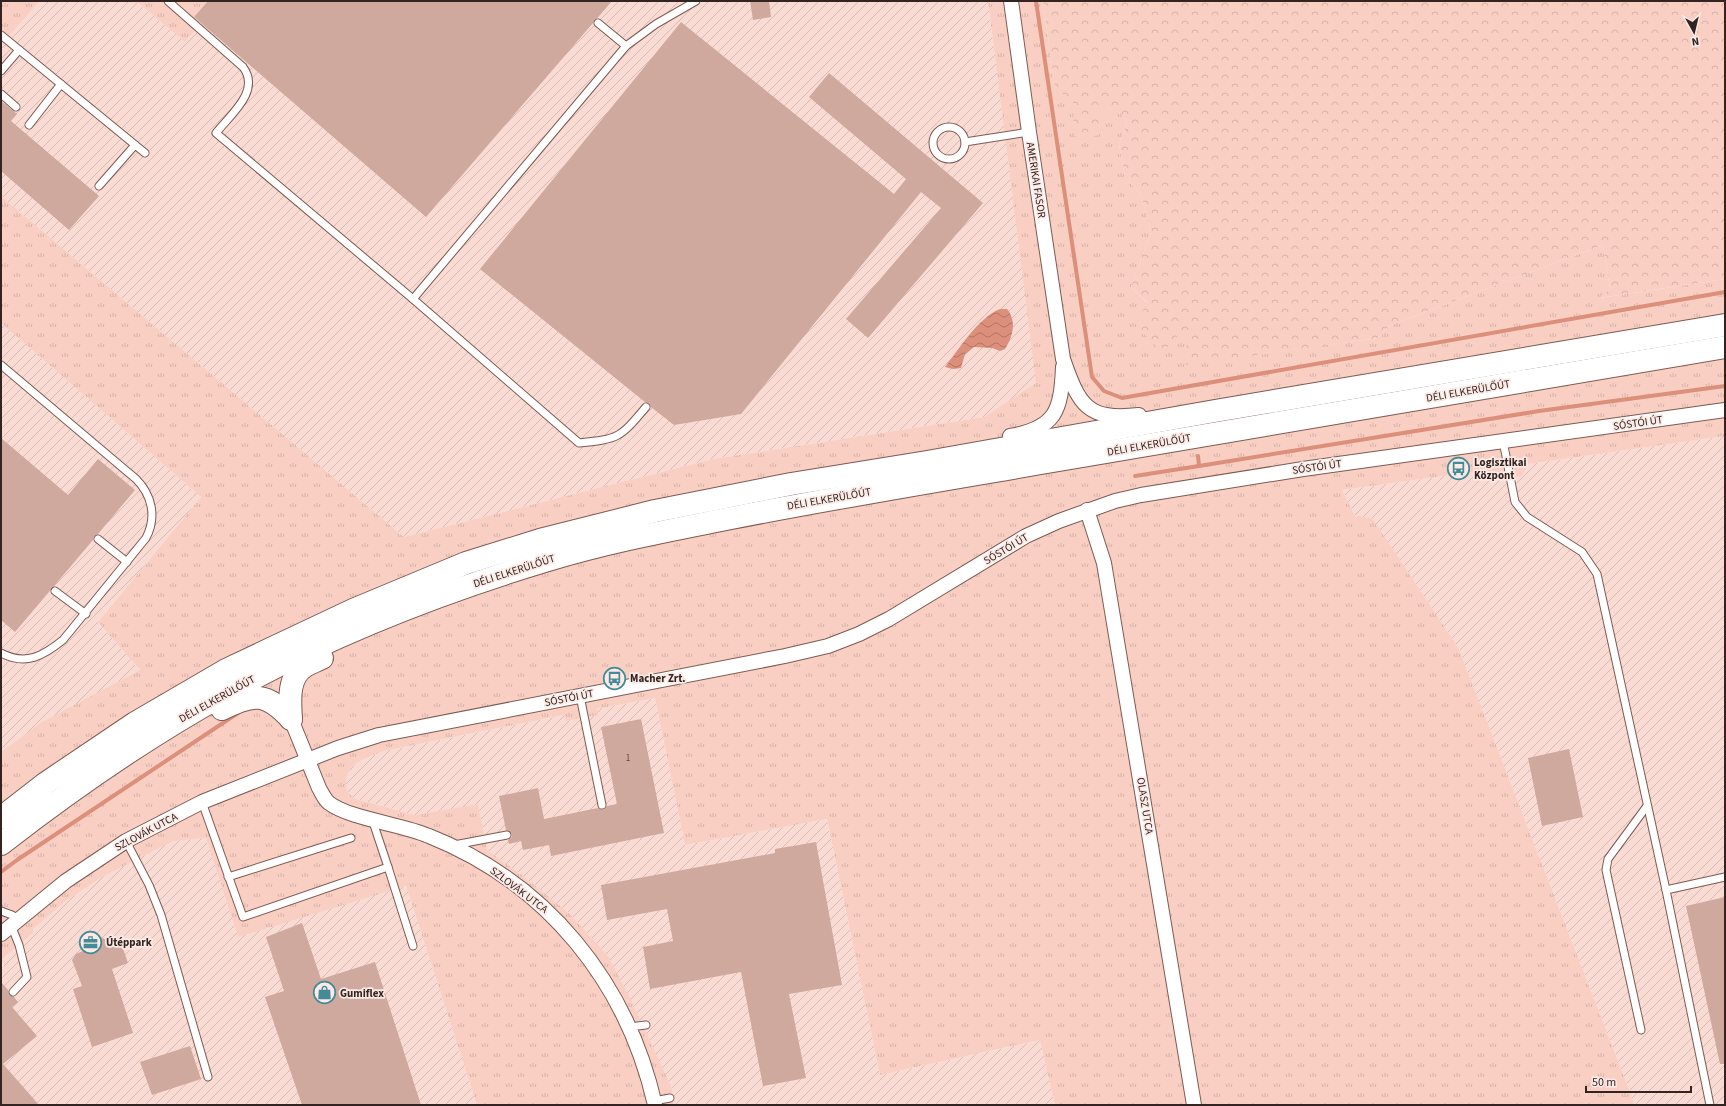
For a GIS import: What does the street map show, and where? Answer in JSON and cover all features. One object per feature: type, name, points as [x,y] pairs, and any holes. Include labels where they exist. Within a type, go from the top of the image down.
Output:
[{"type":"main road","name":"DÉLI ELKERÜLŐÚT","points":[[1,818],[46,783],[135,723],[226,670],[340,616],[466,563],[540,540],[655,511],[791,484],[1725,325]]},
{"type":"main road","name":"DÉLI ELKERÜLŐÚT","points":[[1,844],[63,796],[168,727],[228,692],[285,662],[370,623],[432,599],[552,559],[638,536],[793,505],[1725,348]]},
{"type":"main road","points":[[291,719],[290,691],[298,672],[303,667],[351,644],[370,623]]},
{"type":"main road","points":[[168,727],[200,720],[243,698],[251,697],[271,701],[281,708],[291,719]]},
{"type":"street","name":"AMERIKAI FASOR","points":[[1011,1],[1063,359]]},
{"type":"street","points":[[1063,359],[1073,388],[1082,402],[1099,414],[1123,417],[1152,413],[1215,411]]},
{"type":"street","points":[[927,462],[986,441],[1028,433],[1040,428],[1049,421],[1059,402],[1062,390],[1063,359]]},
{"type":"street","name":"SÓSTÓI ÚT","points":[[308,759],[379,735],[785,656],[828,646],[859,634],[889,619],[1026,536],[1087,510],[1142,495],[1303,469],[1725,410]]},
{"type":"street","name":"OLASZ UTCA","points":[[1087,510],[1104,563],[1194,1105]]},
{"type":"street","name":"SZLOVÁK UTCA","points":[[291,719],[319,788],[327,800],[349,813],[418,831],[452,846],[484,864],[526,892],[559,922],[586,954],[617,1003],[629,1027],[649,1080],[655,1103]]},
{"type":"street","name":"SZLOVÁK UTCA","points":[[10,926],[66,881],[126,841],[202,802],[308,759]]},
{"type":"lane","points":[[168,1],[243,67],[249,79],[247,94],[216,133],[413,299],[579,443],[608,440],[618,436],[626,431],[646,407]]},
{"type":"lane","points":[[413,299],[626,46],[656,24],[696,1]]},
{"type":"lane","points":[[598,23],[626,46]]},
{"type":"lane","points":[[1,35],[145,153]]},
{"type":"lane","points":[[1,71],[19,50]]},
{"type":"lane","points":[[29,125],[61,84]]},
{"type":"lane","points":[[1,94],[16,107]]},
{"type":"lane","points":[[946,128],[952,128],[961,132],[965,142],[962,152],[954,159],[949,160],[939,156],[933,147],[934,137],[941,129],[946,128]]},
{"type":"lane","points":[[965,142],[1029,132]]},
{"type":"lane","points":[[99,186],[135,145]]},
{"type":"lane","points":[[1,365],[143,486],[151,504],[152,522],[146,538],[86,614],[63,640],[50,651],[39,657],[22,659],[12,658],[1,653]]},
{"type":"lane","points":[[1503,442],[1515,502],[1526,517],[1582,552],[1597,574],[1666,890],[1710,1105]]},
{"type":"lane","points":[[98,539],[127,562]]},
{"type":"lane","points":[[55,590],[86,614]]},
{"type":"lane","points":[[580,696],[602,805]]},
{"type":"lane","points":[[202,802],[243,917],[388,867]]},
{"type":"lane","points":[[1641,1030],[1606,870],[1608,859],[1647,806]]},
{"type":"lane","points":[[372,819],[413,946]]},
{"type":"lane","points":[[452,846],[507,835]]},
{"type":"lane","points":[[228,877],[351,838]]},
{"type":"lane","points":[[126,841],[149,885],[161,915],[208,1077]]},
{"type":"lane","points":[[1666,890],[1725,877]]},
{"type":"lane","points":[[1,911],[12,915],[10,926],[19,944],[27,977],[13,992]]},
{"type":"lane","points":[[629,1027],[646,1025]]},
{"type":"lane","points":[[655,1103],[670,1098]]},
{"type":"shaded area","points":[[40,1],[136,1],[185,42],[201,25],[194,18],[208,1],[988,1],[1037,383],[984,417],[713,459],[404,537],[1,196],[1,45]]},
{"type":"shaded area","points":[[1,323],[201,497],[98,622],[140,670],[43,722],[1,752]]},
{"type":"shaded area","points":[[1725,436],[1725,1105],[1635,1105],[1459,649],[1355,516],[1342,490],[1487,470],[1522,476],[1528,464]]},
{"type":"shaded area","points":[[655,698],[685,845],[827,819],[880,1075],[1041,1040],[1055,1105],[674,1105],[672,1088],[608,956],[569,913],[522,875],[487,850],[478,805],[415,815],[356,799],[348,793],[345,778],[350,769],[359,762],[384,751],[565,715],[566,721],[597,715],[597,709]]},
{"type":"shaded area","points":[[206,838],[238,936],[406,886],[477,1105],[1,1105],[1,969],[4,966],[1,960],[33,933],[33,929],[66,901],[102,877],[172,841]]},
{"type":"green space","points":[[1,1],[40,1],[1,45]]},
{"type":"green space","points":[[136,1],[208,1],[194,18],[201,25],[185,42]]},
{"type":"green space","points":[[988,1],[1043,1],[1055,87],[1121,113],[1127,124],[1119,144],[1125,177],[1141,195],[1151,233],[1131,287],[1179,334],[1187,334],[1187,364],[1378,338],[1391,325],[1603,245],[1610,289],[1600,298],[1725,279],[1725,436],[1528,464],[1522,476],[1498,480],[1487,470],[1342,490],[1355,516],[1372,518],[1459,649],[1635,1105],[1055,1105],[1040,1040],[880,1075],[827,819],[685,845],[655,698],[597,709],[598,715],[566,721],[564,715],[384,751],[368,757],[355,765],[347,776],[346,784],[348,793],[356,799],[415,815],[478,804],[487,850],[522,875],[569,913],[608,956],[630,998],[672,1088],[674,1105],[477,1105],[406,886],[238,937],[206,838],[173,841],[102,877],[66,901],[33,929],[33,933],[1,960],[1,752],[42,722],[140,670],[98,622],[201,497],[1,323],[1,196],[404,537],[713,459],[984,417],[1036,383]]},
{"type":"green space","points":[[1043,1],[1725,1],[1725,279],[1599,298],[1610,289],[1603,245],[1391,325],[1378,338],[1186,365],[1187,334],[1179,334],[1162,353],[1136,325],[1147,302],[1131,287],[1151,233],[1141,195],[1125,177],[1119,144],[1127,124],[1121,113],[1101,106],[1098,135],[1081,140],[1074,135],[1073,102],[1055,87]]},
{"type":"water","points":[[1000,309],[1007,309],[1013,324],[1012,334],[1005,349],[1000,351],[992,348],[974,347],[965,354],[961,368],[953,369],[945,367],[977,326],[992,313]]},
{"type":"building","points":[[208,1],[612,1],[426,217],[194,17]]},
{"type":"building","points":[[750,1],[769,1],[771,17],[753,20]]},
{"type":"building","points":[[681,22],[894,194],[906,179],[809,97],[829,73],[983,203],[868,338],[846,319],[941,208],[921,192],[741,414],[674,425],[651,407],[649,403],[645,402],[480,269]]},
{"type":"building","points":[[1,101],[17,114],[11,121],[99,196],[69,230],[1,171]]},
{"type":"building","points":[[1,438],[68,495],[98,459],[135,490],[98,534],[94,536],[93,540],[15,632],[1,620]]},
{"type":"building","points":[[641,719],[664,833],[551,856],[549,845],[523,850],[521,841],[509,844],[508,840],[512,837],[512,834],[506,830],[499,796],[538,788],[544,819],[598,808],[603,810],[607,806],[617,804],[601,727]]},
{"type":"building","points":[[1569,749],[1583,817],[1542,826],[1528,758]]},
{"type":"building","points":[[816,842],[842,985],[789,994],[806,1078],[763,1086],[741,972],[650,989],[643,947],[673,941],[667,909],[607,920],[601,885],[775,853],[775,849]]},
{"type":"building","points":[[1725,897],[1725,1064],[1720,1064],[1686,906]]},
{"type":"building","points":[[302,923],[321,979],[375,962],[421,1105],[302,1105],[265,997],[284,991],[266,937]]},
{"type":"building","points":[[96,934],[109,942],[119,937],[128,963],[112,969],[133,1033],[92,1047],[73,989],[82,986],[72,960],[76,954],[85,950],[84,943],[87,937]]},
{"type":"building","points":[[1,982],[8,990],[9,995],[14,997],[18,1002],[12,1007],[37,1036],[3,1064],[39,1105],[1,1105]]},
{"type":"building","points":[[190,1046],[201,1079],[152,1095],[140,1062]]},
{"type":"waterway","points":[[1036,1],[1092,377],[1104,391],[1122,398],[1725,292]]},
{"type":"waterway","points":[[1198,456],[1199,466],[1539,411],[1725,386]]},
{"type":"waterway","points":[[1135,476],[1199,466]]},
{"type":"waterway","points":[[1,872],[238,713]]},
{"type":"place","name":"Logisztikai Központ","points":[[1458,468]]},
{"type":"place","name":"Macher Zrt.","points":[[615,678]]},
{"type":"place","name":"Útéppark","points":[[91,942]]},
{"type":"place","name":"Gumiflex","points":[[324,993]]}]
